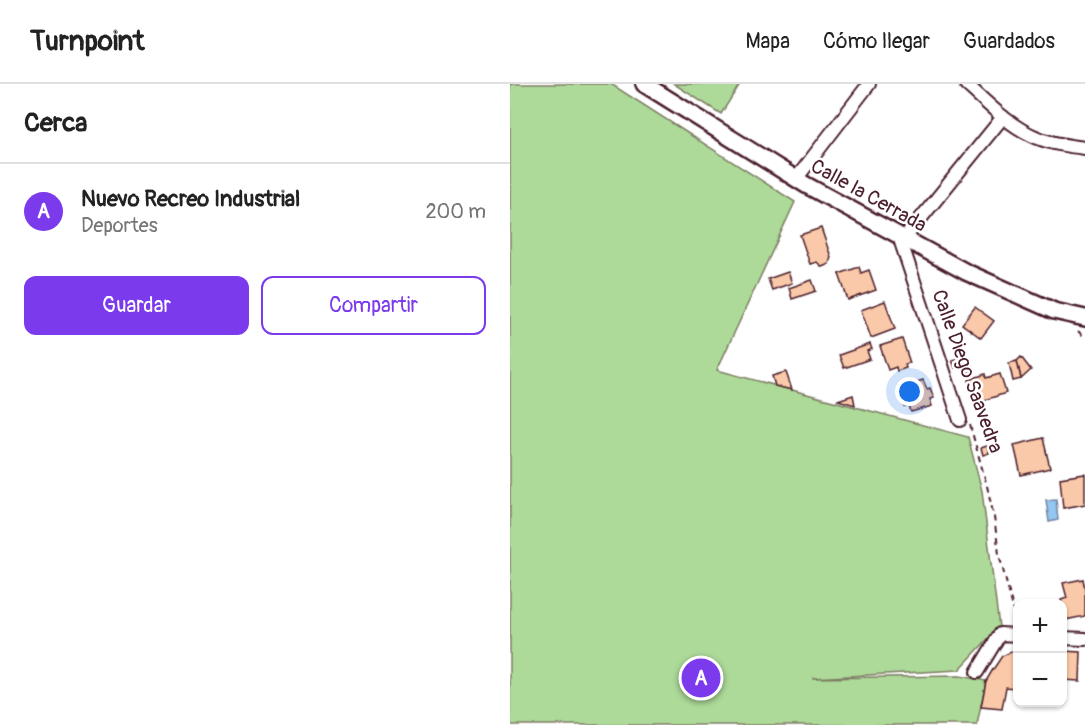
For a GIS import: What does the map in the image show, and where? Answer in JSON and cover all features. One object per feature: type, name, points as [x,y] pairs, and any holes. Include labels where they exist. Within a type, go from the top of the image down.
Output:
[{"type":"street","name":"Calle la Cerrada","points":[[644,84],[796,179],[966,272],[1054,311],[1085,318]]},
{"type":"street","points":[[796,179],[870,84]]},
{"type":"street","points":[[966,84],[1003,117],[1024,132],[1060,145],[1085,148]]},
{"type":"street","points":[[902,237],[1003,117]]},
{"type":"street","name":"Calle Diego Saavedra","points":[[902,237],[960,420]]},
{"type":"street","points":[[977,672],[1000,634],[1013,635]]},
{"type":"street","points":[[1067,638],[1085,639]]},
{"type":"path","name":"Calle Diego Saavedra","points":[[960,420],[970,424],[987,486],[999,554],[1013,610]]},
{"type":"green space","points":[[510,84],[611,84],[795,202],[717,370],[968,437],[982,491],[999,627],[959,670],[812,678],[960,676],[986,681],[977,725],[510,725]]},
{"type":"green space","points":[[674,84],[740,84],[721,114]]},
{"type":"water","points":[[1056,499],[1058,520],[1049,522],[1046,500]]},
{"type":"building","points":[[821,228],[831,257],[829,264],[822,267],[817,262],[810,264],[800,235]]},
{"type":"building","points":[[859,267],[861,273],[869,270],[876,290],[848,300],[839,274]]},
{"type":"building","points":[[788,272],[792,283],[772,290],[768,279]]},
{"type":"building","points":[[812,280],[816,291],[792,299],[789,288]]},
{"type":"building","points":[[885,301],[895,329],[871,338],[861,310]]},
{"type":"building","points":[[975,307],[994,321],[981,338],[962,324]]},
{"type":"building","points":[[902,339],[910,363],[905,364],[906,368],[897,371],[896,367],[888,370],[880,346]]},
{"type":"building","points":[[870,344],[872,349],[867,351],[870,359],[844,368],[839,355]]},
{"type":"building","points":[[1021,357],[1031,370],[1021,379],[1017,361]]},
{"type":"building","points":[[956,359],[959,366],[955,368],[952,360]]},
{"type":"building","points":[[1017,361],[1021,379],[1013,381],[1009,363]]},
{"type":"building","points":[[972,366],[973,370],[964,373],[963,369]]},
{"type":"building","points":[[786,372],[792,390],[775,386],[772,376]]},
{"type":"building","points":[[985,374],[986,378],[1000,374],[1006,393],[976,403],[969,380]]},
{"type":"building","points":[[923,380],[927,389],[930,388],[934,398],[930,399],[932,406],[911,412],[909,406],[905,407],[902,387]]},
{"type":"building","points":[[853,395],[855,405],[838,400]]},
{"type":"building","points":[[1043,438],[1050,468],[1021,475],[1014,445]]},
{"type":"building","points":[[987,446],[989,453],[983,455],[981,448]]},
{"type":"building","points":[[1085,474],[1085,504],[1063,508],[1060,478]]},
{"type":"building","points":[[1083,579],[1085,616],[1067,620],[1067,599],[1064,599],[1067,598],[1063,583]]},
{"type":"building","points":[[1013,651],[1013,688],[1006,687],[1002,709],[981,707],[986,681],[1002,656]]},
{"type":"building","points":[[1067,651],[1081,652],[1080,681],[1067,680]]},
{"type":"place","name":"Nuevo Recreo Industrial","points":[[701,678]]}]
